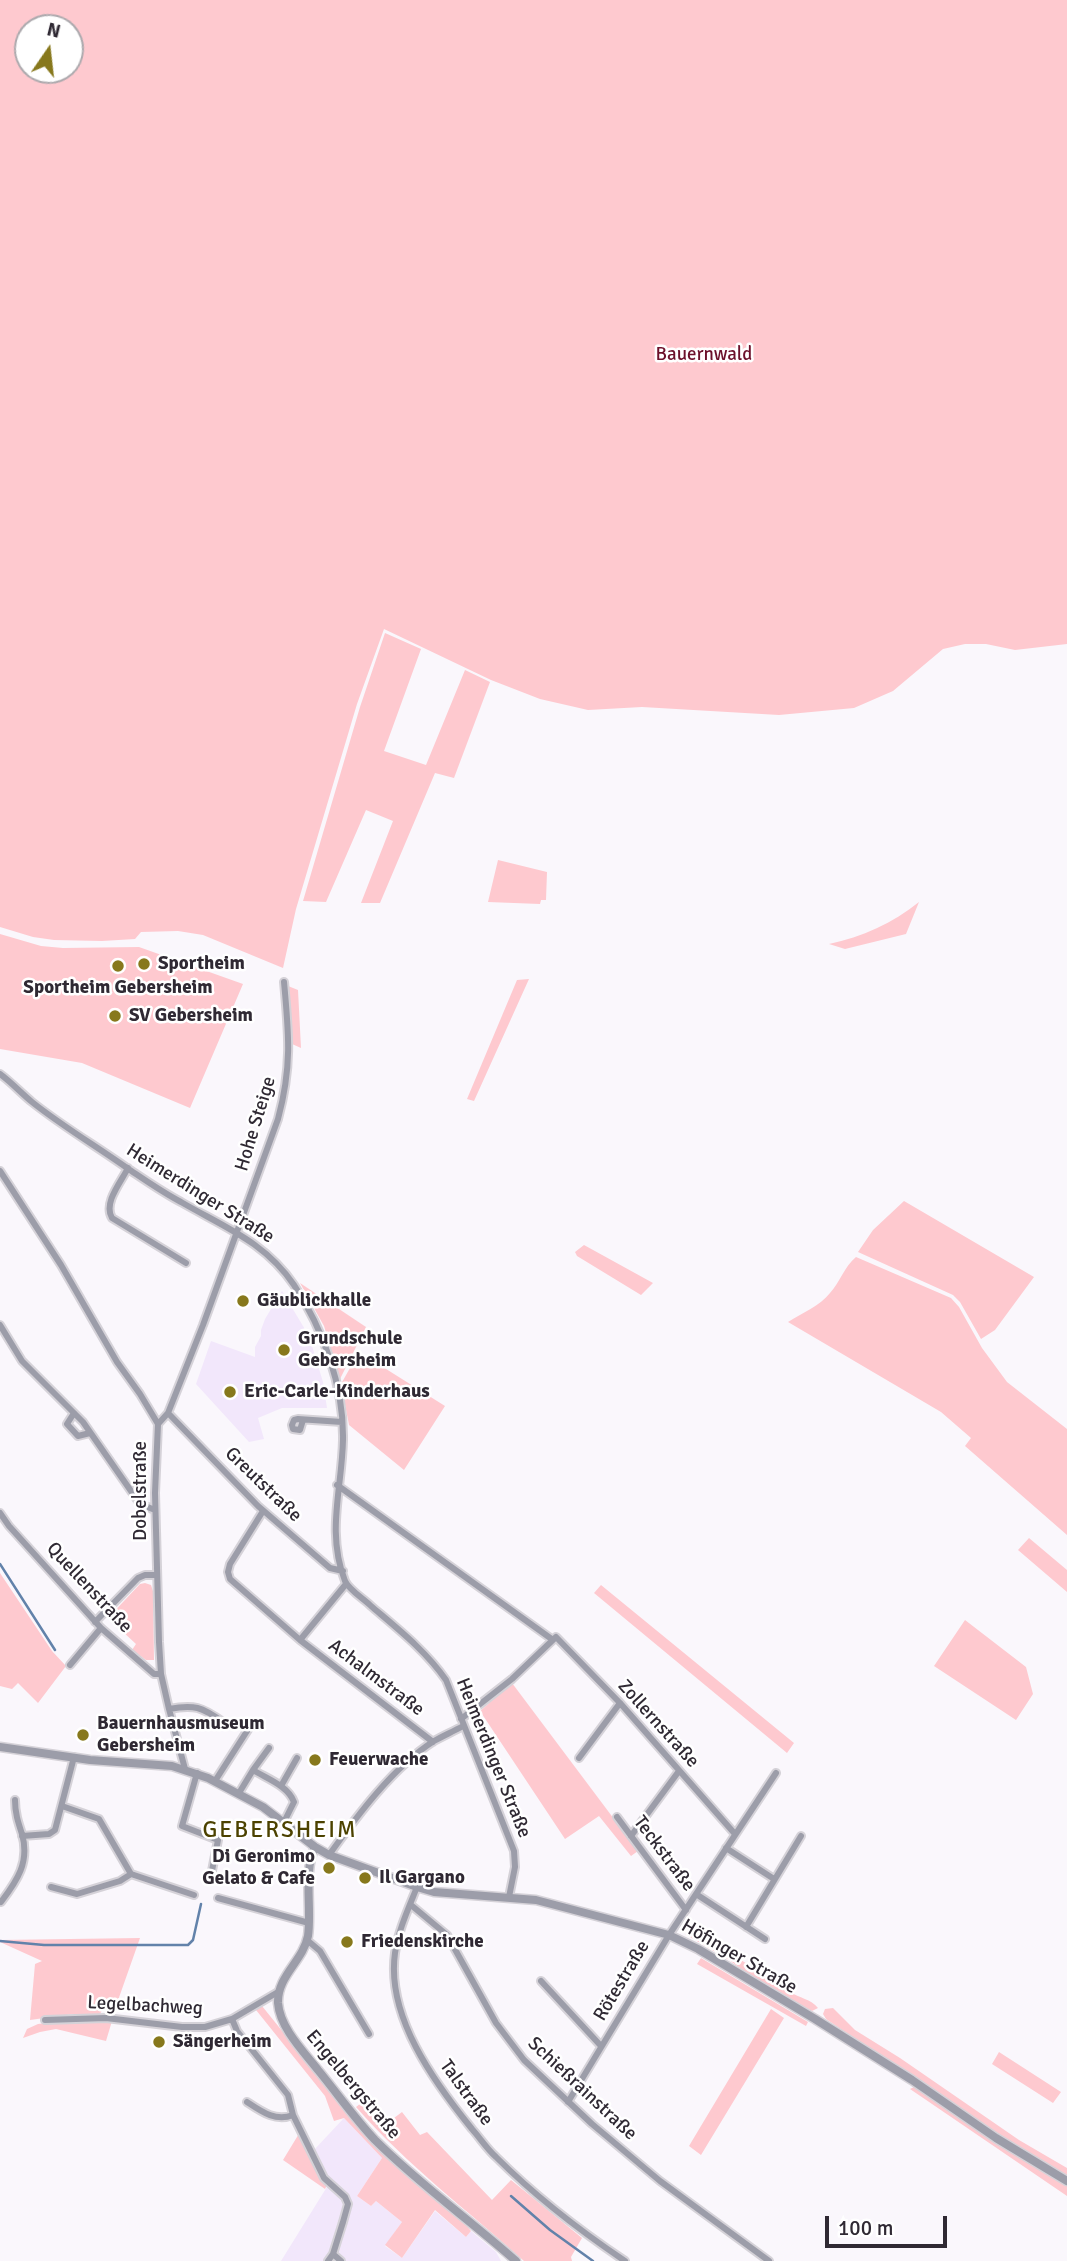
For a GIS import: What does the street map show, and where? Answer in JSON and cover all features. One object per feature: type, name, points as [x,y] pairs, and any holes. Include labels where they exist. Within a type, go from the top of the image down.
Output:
[{"type":"street","name":"Hohe Steige","points":[[158,1424],[167,1413],[203,1325],[278,1119],[286,1090],[290,1045],[284,982]]},
{"type":"street","name":"Heimerdinger Straße","points":[[0,1074],[32,1102],[128,1168],[179,1202],[237,1233],[268,1254],[293,1283],[312,1315],[326,1347],[342,1422],[335,1529],[336,1546],[346,1584],[435,1664],[446,1680],[514,1852],[515,1867],[509,1897]]},
{"type":"street","points":[[128,1168],[109,1204],[108,1212],[112,1218],[187,1263]]},
{"type":"street","name":"Dobelstraße","points":[[0,1171],[158,1424],[155,1510],[159,1642],[169,1709],[185,1769]]},
{"type":"street","points":[[0,1325],[22,1361],[74,1413],[140,1504],[155,1510]]},
{"type":"street","points":[[74,1413],[67,1424],[78,1436],[90,1433]]},
{"type":"street","name":"Greutstraße","points":[[167,1413],[263,1511],[330,1568],[343,1571]]},
{"type":"street","points":[[303,1420],[342,1422]]},
{"type":"street","name":"Zollernstraße","points":[[337,1485],[555,1638],[620,1703],[735,1834]]},
{"type":"street","name":"Achalmstraße","points":[[263,1511],[228,1572],[230,1579],[300,1640],[433,1742]]},
{"type":"street","name":"Quellenstraße","points":[[0,1513],[101,1628],[154,1674],[162,1674]]},
{"type":"street","points":[[95,1622],[138,1578],[157,1575]]},
{"type":"street","name":"Achalmstraße","points":[[300,1640],[346,1584]]},
{"type":"street","points":[[70,1665],[101,1628]]},
{"type":"street","points":[[329,1855],[351,1824],[412,1758],[462,1723],[555,1638]]},
{"type":"street","points":[[579,1758],[620,1703]]},
{"type":"street","points":[[169,1709],[195,1706],[223,1722]]},
{"type":"street","points":[[215,1781],[249,1728]]},
{"type":"street","name":"Höfinger Straße","points":[[0,1747],[185,1769],[215,1781],[263,1807],[329,1855],[417,1887],[434,1892],[509,1897],[567,1908],[669,1935],[698,1949],[837,2033],[912,2080],[996,2138],[1067,2181]]},
{"type":"street","points":[[239,1793],[269,1748]]},
{"type":"street","points":[[22,1836],[52,1833],[56,1827],[74,1757]]},
{"type":"street","points":[[281,1786],[297,1758]]},
{"type":"street","points":[[253,1770],[288,1791],[294,1802],[284,1822]]},
{"type":"street","points":[[631,1836],[679,1771]]},
{"type":"street","points":[[197,1773],[182,1826],[218,1840],[210,1881]]},
{"type":"street","name":"Rötestraße","points":[[568,2102],[669,1935],[776,1773]]},
{"type":"street","points":[[1,1902],[22,1871],[24,1859],[22,1836],[15,1816],[15,1800]]},
{"type":"street","points":[[62,1806],[99,1819],[131,1874],[194,1895]]},
{"type":"street","name":"Teckstraße","points":[[617,1817],[686,1910]]},
{"type":"street","points":[[746,1927],[801,1836]]},
{"type":"street","points":[[278,1992],[307,1940],[310,1858],[315,1847]]},
{"type":"street","points":[[726,1848],[774,1879]]},
{"type":"street","points":[[51,1887],[77,1894],[120,1881],[131,1874]]},
{"type":"street","name":"Talstraße","points":[[417,1887],[395,1952],[395,1972],[405,2023],[420,2055],[452,2105],[495,2156],[568,2220],[625,2261]]},
{"type":"street","points":[[696,1894],[765,1939]]},
{"type":"street","points":[[218,1898],[309,1923]]},
{"type":"street","name":"Schießrainstraße","points":[[411,1905],[447,1935],[496,2023],[524,2060],[568,2102],[660,2181],[769,2261]]},
{"type":"street","points":[[307,1940],[320,1951],[369,2034]]},
{"type":"street","points":[[541,1981],[601,2046]]},
{"type":"street","name":"Legelbachweg","points":[[45,2020],[106,2018],[205,2027],[232,2019],[278,1992]]},
{"type":"street","name":"Engelbergstraße","points":[[278,1992],[278,2007],[282,2019],[294,2039],[373,2138],[516,2261]]},
{"type":"street","points":[[232,2019],[237,2031],[288,2095],[293,2115],[324,2178],[343,2193],[348,2204],[331,2258],[341,2261]]},
{"type":"street","points":[[247,2102],[276,2118],[283,2119],[293,2115]]},
{"type":"shaded area","points":[[282,1291],[309,1336],[323,1382],[327,1408],[282,1408],[258,1418],[264,1439],[249,1442],[196,1384],[211,1341],[255,1357],[255,1347],[265,1319]]},
{"type":"shaded area","points":[[344,2118],[382,2158],[357,2196],[371,2206],[376,2201],[402,2222],[385,2246],[402,2258],[435,2211],[466,2237],[471,2231],[496,2252],[501,2261],[281,2261],[330,2182],[313,2151]]},
{"type":"green space","name":"Bauernwald","points":[[0,0],[1067,0],[1067,644],[1015,650],[986,644],[965,644],[943,649],[893,691],[854,708],[779,715],[642,707],[588,710],[540,699],[491,680],[384,629],[357,704],[296,909],[283,968],[203,935],[178,931],[141,932],[135,939],[102,941],[33,937],[0,927]]},
{"type":"green space","points":[[385,633],[421,649],[384,751],[426,765],[465,670],[490,682],[454,778],[435,773],[380,903],[361,903],[393,821],[366,810],[326,902],[303,901],[360,707]]},
{"type":"green space","points":[[498,860],[547,872],[546,900],[541,900],[540,904],[488,902]]},
{"type":"green space","points":[[919,902],[906,934],[845,949],[829,944],[877,928]]},
{"type":"green space","name":"SV Gebersheim","points":[[0,934],[41,946],[139,947],[243,984],[190,1108],[82,1063],[0,1049]]},
{"type":"green space","points":[[529,979],[474,1101],[467,1099],[517,980]]},
{"type":"green space","points":[[288,986],[298,990],[301,1048],[292,1044]]},
{"type":"green space","points":[[904,1201],[1034,1277],[995,1330],[981,1339],[960,1302],[953,1295],[858,1252],[873,1230]]},
{"type":"green space","points":[[584,1245],[653,1283],[641,1295],[577,1256],[575,1252]]},
{"type":"green space","points":[[856,1257],[951,1298],[1007,1382],[1067,1429],[1067,1535],[965,1446],[971,1438],[941,1412],[788,1322],[826,1298]]},
{"type":"green space","points":[[300,1283],[366,1327],[340,1379],[324,1326]]},
{"type":"green space","points":[[359,1352],[445,1406],[404,1470],[349,1425],[341,1384]]},
{"type":"green space","points":[[1029,1538],[1067,1570],[1067,1592],[1018,1550]]},
{"type":"green space","points":[[0,1573],[52,1651],[66,1666],[38,1703],[18,1683],[12,1689],[0,1686]]},
{"type":"green space","points":[[140,1584],[151,1585],[153,1591],[154,1660],[146,1660],[132,1650],[136,1644],[108,1618]]},
{"type":"green space","points":[[601,1585],[794,1743],[787,1753],[594,1593]]},
{"type":"green space","points":[[965,1620],[1026,1667],[1033,1694],[1016,1720],[934,1666]]},
{"type":"green space","points":[[512,1683],[638,1851],[631,1856],[599,1816],[565,1839],[480,1711]]},
{"type":"green space","points":[[685,1934],[726,1951],[818,2008],[812,2011],[758,1981]]},
{"type":"green space","points":[[140,1938],[116,2006],[106,2005],[99,2015],[73,2014],[30,2020],[35,1964],[42,1961],[0,1942],[0,1940]]},
{"type":"green space","points":[[701,1958],[808,2022],[806,2026],[697,1964]]},
{"type":"green space","points":[[262,2006],[366,2135],[467,2226],[471,2231],[466,2237],[435,2210],[402,2258],[385,2245],[402,2222],[376,2201],[371,2206],[357,2196],[382,2158],[344,2118],[334,2121],[325,2096],[256,2010]]},
{"type":"green space","points":[[833,2008],[855,2030],[1019,2140],[1067,2168],[1067,2176],[1004,2139],[826,2019],[823,2014],[825,2009]]},
{"type":"green space","points":[[771,2009],[784,2018],[701,2155],[689,2146]]},
{"type":"green space","points":[[71,2020],[112,2021],[106,2041],[56,2029],[23,2038],[27,2029],[38,2024]]},
{"type":"green space","points":[[999,2052],[1061,2092],[1053,2103],[992,2064]]},
{"type":"green space","points":[[914,2087],[997,2144],[1067,2186],[1067,2196],[910,2089]]},
{"type":"green space","points":[[365,2100],[386,2124],[402,2112],[420,2135],[427,2132],[492,2200],[511,2180],[582,2238],[571,2257],[572,2261],[524,2261],[417,2168],[376,2128],[356,2107]]},
{"type":"green space","points":[[300,2132],[327,2185],[325,2189],[283,2160]]},
{"type":"waterway","points":[[0,1564],[55,1650]]},
{"type":"waterway","points":[[0,1941],[44,1945],[188,1945],[193,1940],[201,1904]]},
{"type":"waterway","points":[[511,2196],[550,2230],[593,2261]]},
{"type":"place","name":"Sportheim","points":[[144,964]]},
{"type":"place","name":"Sportheim Gebersheim","points":[[118,966]]},
{"type":"place","name":"SV Gebersheim","points":[[115,1016]]},
{"type":"place","name":"Gäublickhalle","points":[[243,1301]]},
{"type":"place","name":"Grundschule Gebersheim","points":[[284,1350]]},
{"type":"place","name":"Eric-Carle-Kinderhaus","points":[[230,1392]]},
{"type":"place","name":"Bauernhausmuseum Gebersheim","points":[[83,1735]]},
{"type":"place","name":"Feuerwache","points":[[315,1760]]},
{"type":"place","name":"Di Geronimo Gelato & Cafe","points":[[329,1868]]},
{"type":"place","name":"Il Gargano","points":[[365,1878]]},
{"type":"place","name":"Friedenskirche","points":[[347,1942]]},
{"type":"place","name":"Sängerheim","points":[[159,2042]]},
{"type":"district","name":"GEBERSHEIM","points":[[280,1831]]}]
